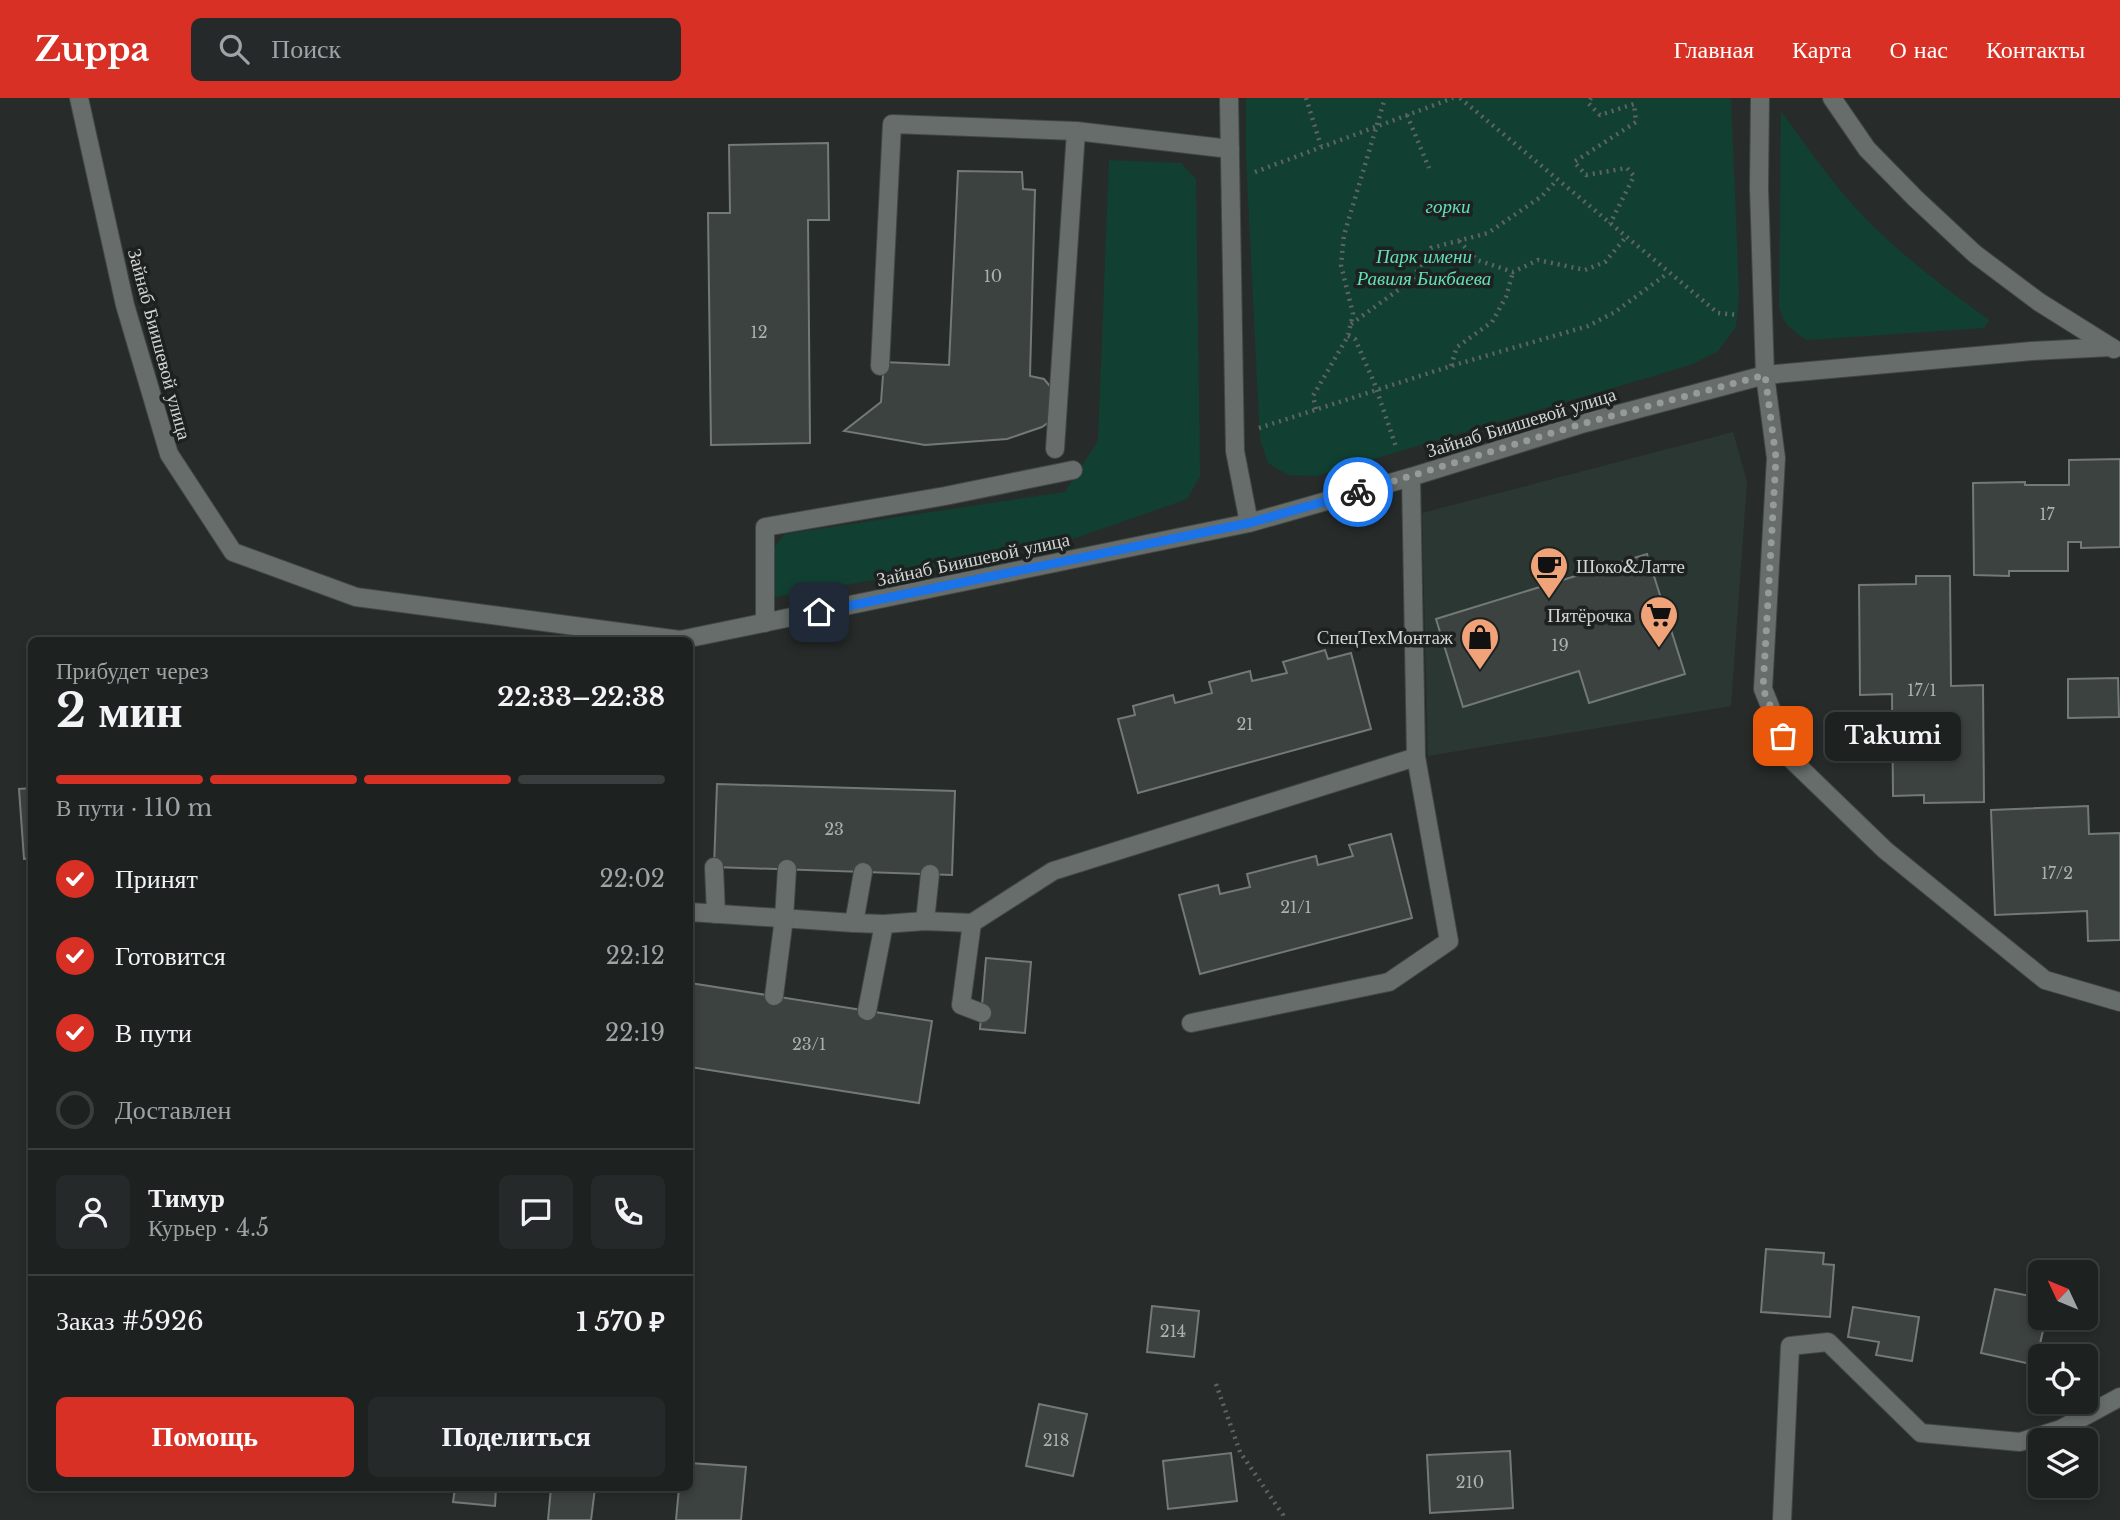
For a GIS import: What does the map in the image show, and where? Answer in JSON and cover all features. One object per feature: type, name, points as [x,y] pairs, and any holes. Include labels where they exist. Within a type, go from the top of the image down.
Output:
[{"type":"street","name":"Зайнаб Биишевой улица","points":[[79,98],[125,305],[169,454],[233,552],[356,597],[657,637]]},
{"type":"street","points":[[1229,98],[1236,451],[1249,523]]},
{"type":"street","points":[[1760,98],[1759,188],[1765,375],[1776,458],[1763,689],[1792,760],[1885,850],[2045,981],[2120,1002]]},
{"type":"street","name":"Зайнаб Биишевой улица","points":[[1832,98],[1867,149],[1975,254],[2039,302],[2115,349]]},
{"type":"street","points":[[880,366],[892,124],[1076,131],[1230,149]]},
{"type":"street","points":[[1055,449],[1076,131]]},
{"type":"street","name":"Зайнаб Биишевой улица","points":[[693,637],[1249,523],[1411,477],[1585,423],[1765,375],[2032,351],[2115,349]]},
{"type":"street","points":[[765,623],[765,527],[945,496],[1073,470]]},
{"type":"street","points":[[1191,1023],[1389,982],[1449,941],[1416,757],[1411,477]]},
{"type":"street","points":[[693,912],[854,923],[972,923],[1054,872],[1416,757]]},
{"type":"street","points":[[714,867],[716,914]]},
{"type":"street","points":[[774,996],[787,869]]},
{"type":"street","points":[[854,923],[863,872]]},
{"type":"street","points":[[925,921],[930,874]]},
{"type":"street","points":[[972,923],[961,1005],[982,1013]]},
{"type":"street","points":[[867,1011],[884,924]]},
{"type":"street","points":[[1782,1520],[1790,1346],[1828,1342],[1921,1433],[2020,1442],[2061,1429],[2120,1397]]},
{"type":"path","points":[[1306,98],[1321,146]]},
{"type":"path","points":[[1316,408],[1313,396],[1348,336],[1353,314],[1341,265],[1344,235],[1385,98]]},
{"type":"path","points":[[1230,179],[1264,170],[1321,146],[1453,98]]},
{"type":"path","points":[[1460,98],[1718,313]]},
{"type":"path","points":[[1591,98],[1588,103],[1600,115],[1634,104],[1636,122],[1574,162],[1586,175],[1627,169],[1634,176],[1609,224]]},
{"type":"path","points":[[1407,115],[1429,168]]},
{"type":"path","points":[[1350,324],[1412,280],[1432,248],[1488,233],[1542,197],[1558,180]]},
{"type":"path","points":[[1459,241],[1477,260],[1513,272],[1538,260],[1585,270],[1605,262],[1626,237]]},
{"type":"path","points":[[1451,366],[1457,347],[1492,322],[1506,297],[1513,272]]},
{"type":"path","points":[[1236,438],[1316,408],[1588,326],[1615,312],[1668,273]]},
{"type":"path","points":[[1348,336],[1355,339],[1377,390],[1396,447]]},
{"type":"path","points":[[1216,1384],[1240,1452],[1284,1520]]},
{"type":"shaded area","points":[[1733,432],[1747,482],[1731,706],[1428,756],[1422,513]]},
{"type":"green space","name":"Парк имени Равиля Бикбаева","points":[[1246,98],[1731,98],[1739,294],[1736,326],[1718,351],[1690,365],[1316,476],[1288,475],[1268,463],[1260,439],[1246,156]]},
{"type":"green space","points":[[1781,111],[1831,179],[1864,217],[1940,284],[1989,320],[1984,328],[1807,340],[1788,326],[1779,306]]},
{"type":"green space","points":[[1109,160],[1181,163],[1196,179],[1200,476],[1187,499],[1067,541],[891,577],[774,597],[771,552],[785,534],[1065,492],[1098,441]]},
{"type":"building","points":[[828,143],[829,220],[808,220],[810,443],[711,445],[708,213],[730,213],[729,145]]},
{"type":"building","points":[[958,171],[1022,172],[1023,189],[1035,190],[1030,376],[1044,379],[1054,391],[1052,420],[1042,427],[1007,439],[925,445],[844,431],[881,402],[884,362],[949,365]]},
{"type":"building","points":[[2120,459],[2120,547],[2081,548],[2081,542],[2068,542],[2068,571],[2009,571],[2009,576],[1974,575],[1973,483],[2069,485],[2069,460]]},
{"type":"building","points":[[1647,554],[1685,674],[1589,703],[1579,671],[1463,707],[1436,619]]},
{"type":"building","points":[[1916,576],[1950,576],[1951,686],[1983,685],[1984,802],[1924,803],[1924,795],[1893,796],[1892,694],[1860,695],[1859,585],[1916,584]]},
{"type":"building","points":[[1325,650],[1328,659],[1351,653],[1371,729],[1138,793],[1118,719],[1135,715],[1133,706],[1173,695],[1175,703],[1212,693],[1209,682],[1250,671],[1252,681],[1287,673],[1283,662]]},
{"type":"building","points":[[2118,678],[2119,717],[2068,718],[2068,679]]},
{"type":"building","points":[[717,784],[955,791],[952,875],[714,867]]},
{"type":"building","points":[[28,788],[28,858],[24,859],[19,789]]},
{"type":"building","points":[[2088,806],[2089,834],[2120,833],[2120,940],[2088,941],[2087,911],[1995,915],[1991,810]]},
{"type":"building","points":[[1391,834],[1412,918],[1200,974],[1179,895],[1218,885],[1220,894],[1250,887],[1247,874],[1316,856],[1318,865],[1353,856],[1349,845]]},
{"type":"building","points":[[986,958],[1031,962],[1025,1033],[980,1029]]},
{"type":"building","points":[[693,983],[932,1021],[919,1103],[693,1067]]},
{"type":"building","points":[[1766,1249],[1824,1253],[1823,1264],[1834,1265],[1830,1317],[1761,1312]]},
{"type":"building","points":[[1995,1289],[2028,1296],[2028,1330],[2043,1330],[2040,1344],[2028,1344],[2028,1363],[1981,1353]]},
{"type":"building","points":[[1152,1306],[1199,1311],[1194,1357],[1147,1352]]},
{"type":"building","points":[[1853,1307],[1919,1317],[1912,1361],[1876,1355],[1879,1342],[1848,1337]]},
{"type":"building","points":[[1039,1404],[1087,1414],[1073,1476],[1026,1466]]},
{"type":"building","points":[[1510,1451],[1513,1508],[1430,1513],[1427,1455]]},
{"type":"building","points":[[1231,1453],[1237,1501],[1168,1509],[1163,1461]]},
{"type":"building","points":[[693,1463],[746,1467],[741,1520],[676,1520],[679,1491],[693,1491]]},
{"type":"building","points":[[455,1491],[496,1491],[495,1506],[453,1502]]},
{"type":"building","points":[[551,1491],[595,1491],[591,1520],[548,1520]]},
{"type":"way so far","points":[[1358,492],[1585,423],[1765,375],[1776,458],[1763,689],[1783,736]]},
{"type":"place","name":"Шоко&Латте","points":[[1549,600]]},
{"type":"place","name":"Пятёрочка","points":[[1659,649]]},
{"type":"place","name":"СпецТехМонтаж","points":[[1480,671]]},
{"type":"place","name":"Takumi","points":[[1783,736]]},
{"type":"route","points":[[819,612],[1249,523],[1358,492]]},
{"type":"park label","name":"горки","points":[[1448,206]]}]
